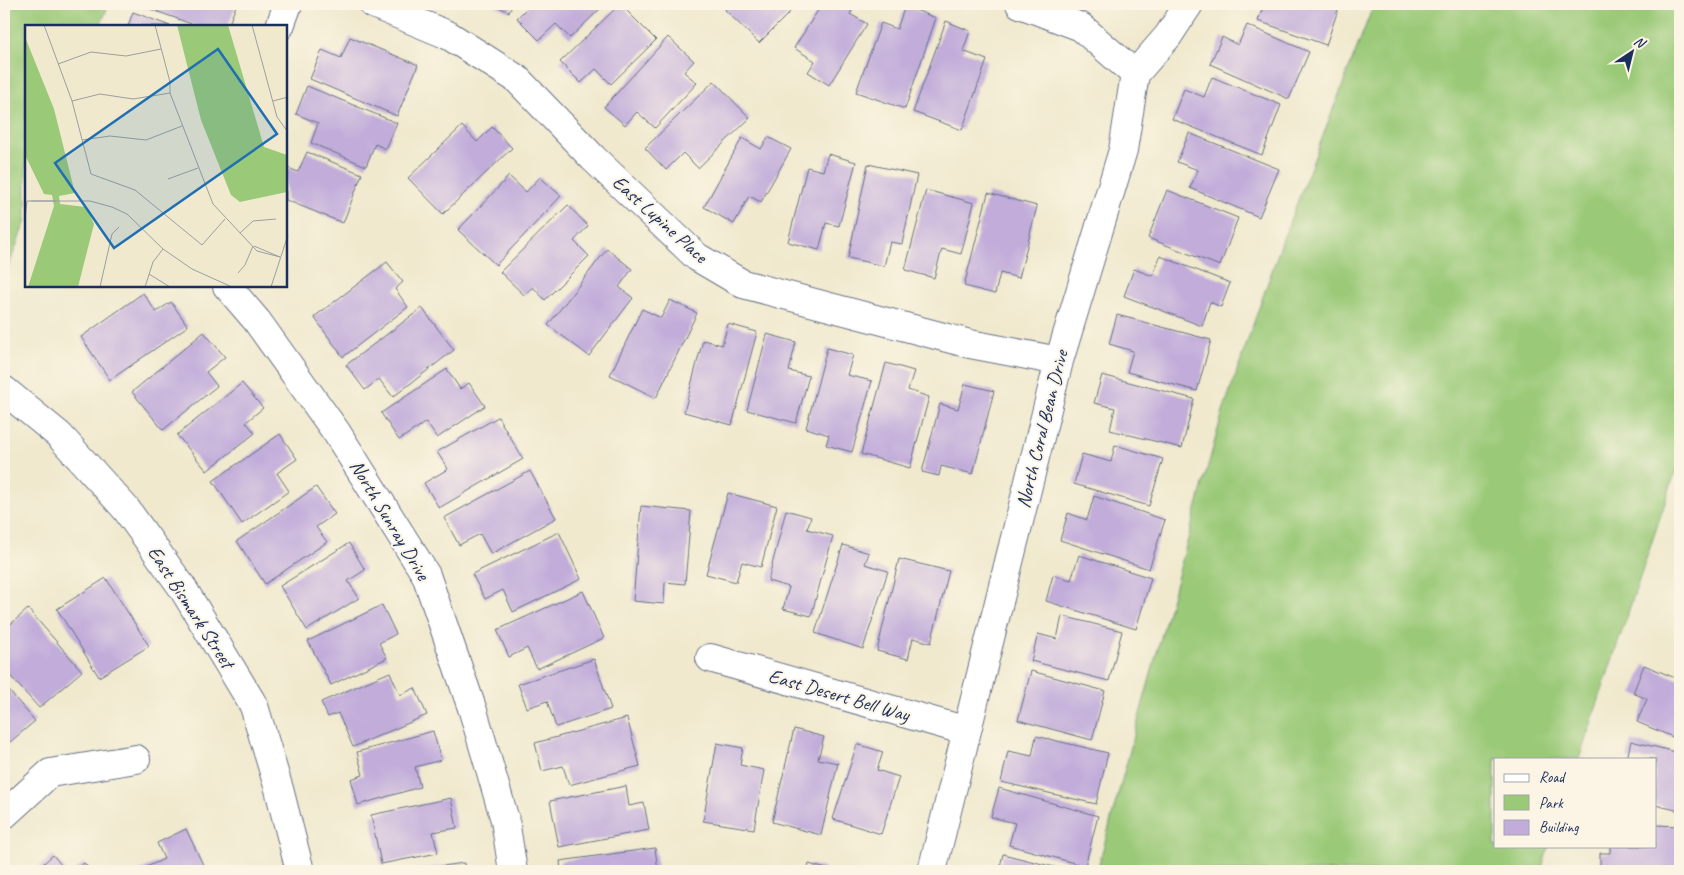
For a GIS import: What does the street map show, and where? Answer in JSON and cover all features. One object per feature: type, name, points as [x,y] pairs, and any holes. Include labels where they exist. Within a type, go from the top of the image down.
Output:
[{"type":"street","points":[[280,25],[288,4]]},
{"type":"street","name":"East Lupine Place","points":[[373,4],[448,35],[517,79],[592,158],[697,257],[743,284],[970,344],[1059,361]]},
{"type":"street","points":[[1020,4],[1081,27],[1135,74],[1168,36],[1189,4]]},
{"type":"street","name":"North Coral Bean Drive","points":[[932,871],[1059,361],[1123,150],[1135,74]]},
{"type":"street","name":"North Sunray Drive","points":[[230,288],[257,321],[337,433],[426,575],[473,711],[502,811],[513,871]]},
{"type":"street","name":"East Bismark Street","points":[[4,390],[59,435],[126,509],[182,587],[254,706],[279,789],[300,871]]},
{"type":"street","name":"East Desert Bell Way","points":[[710,658],[967,732]]},
{"type":"street","points":[[4,816],[50,773],[136,759]]},
{"type":"green space","points":[[4,4],[109,4],[100,25],[25,25],[25,223],[4,278]]},
{"type":"green space","points":[[1374,4],[1680,4],[1680,458],[1579,758],[1494,758],[1494,848],[1548,848],[1541,871],[1097,871],[1223,411],[1283,239]]},
{"type":"building","points":[[137,4],[230,4],[236,6],[228,25],[194,25]]},
{"type":"building","points":[[493,4],[513,4],[509,12]]},
{"type":"building","points":[[531,4],[605,4],[570,38],[556,24],[539,40],[517,18]]},
{"type":"building","points":[[620,4],[656,40],[611,84],[596,69],[581,83],[560,62]]},
{"type":"building","points":[[730,4],[798,4],[759,43],[725,10]]},
{"type":"building","points":[[822,4],[856,4],[850,14],[867,24],[829,85],[808,72],[815,61],[794,48]]},
{"type":"building","points":[[1264,4],[1340,4],[1326,45],[1258,21]]},
{"type":"building","points":[[905,6],[936,18],[905,109],[856,92],[881,23],[897,29]]},
{"type":"building","points":[[133,12],[167,25],[128,25]]},
{"type":"building","points":[[946,21],[970,31],[963,51],[987,60],[962,130],[913,112]]},
{"type":"building","points":[[1247,25],[1309,52],[1289,99],[1210,64],[1222,37],[1238,45]]},
{"type":"building","points":[[350,37],[418,65],[397,116],[310,79],[322,50],[341,58]]},
{"type":"building","points":[[668,37],[694,61],[684,72],[697,83],[655,128],[637,112],[625,125],[604,107]]},
{"type":"building","points":[[1212,77],[1281,105],[1262,155],[1172,119],[1184,89],[1204,97]]},
{"type":"building","points":[[714,81],[750,118],[698,168],[683,153],[666,170],[645,148]]},
{"type":"building","points":[[307,86],[397,123],[386,149],[375,144],[366,166],[311,143],[318,123],[296,114]]},
{"type":"building","points":[[462,126],[477,142],[492,127],[512,148],[443,214],[408,178]]},
{"type":"building","points":[[1189,133],[1279,169],[1259,217],[1190,188],[1198,170],[1177,162]]},
{"type":"building","points":[[768,137],[791,149],[761,202],[749,196],[734,224],[704,207],[742,138],[761,149]]},
{"type":"building","points":[[307,152],[362,174],[343,223],[288,201],[288,168],[298,172]]},
{"type":"building","points":[[828,154],[856,162],[839,226],[826,223],[819,250],[788,242],[807,167],[823,171]]},
{"type":"building","points":[[868,164],[917,175],[902,244],[890,242],[884,266],[848,258]]},
{"type":"building","points":[[509,176],[526,192],[540,177],[561,196],[496,265],[458,230]]},
{"type":"building","points":[[926,190],[974,203],[961,254],[942,249],[934,278],[905,270]]},
{"type":"building","points":[[1167,190],[1238,218],[1220,266],[1148,238]]},
{"type":"building","points":[[988,193],[1037,206],[1019,278],[1000,273],[995,294],[964,286]]},
{"type":"building","points":[[568,205],[588,226],[574,241],[589,256],[545,300],[533,287],[524,295],[500,272]]},
{"type":"building","points":[[607,249],[632,269],[619,287],[633,298],[589,356],[548,325]]},
{"type":"building","points":[[1160,256],[1230,283],[1221,307],[1210,302],[1202,326],[1124,296],[1134,269],[1153,276]]},
{"type":"building","points":[[387,262],[403,282],[395,289],[408,307],[343,357],[314,317]]},
{"type":"building","points":[[143,293],[156,312],[171,302],[188,326],[110,380],[81,337]]},
{"type":"building","points":[[670,300],[697,313],[656,398],[610,375],[642,309],[661,318]]},
{"type":"building","points":[[422,308],[454,350],[393,397],[379,379],[365,390],[346,365]]},
{"type":"building","points":[[1117,315],[1211,340],[1197,391],[1127,372],[1133,351],[1109,344]]},
{"type":"building","points":[[728,324],[757,332],[732,425],[684,412],[703,340],[722,345]]},
{"type":"building","points":[[204,332],[225,357],[206,372],[217,386],[163,430],[132,392]]},
{"type":"building","points":[[767,334],[796,342],[789,371],[809,376],[796,423],[747,410]]},
{"type":"building","points":[[827,348],[853,355],[847,375],[872,381],[852,452],[826,445],[829,435],[806,428]]},
{"type":"building","points":[[886,363],[914,371],[908,390],[929,397],[910,468],[861,454]]},
{"type":"building","points":[[447,369],[460,389],[469,383],[485,406],[437,438],[426,422],[399,440],[381,413]]},
{"type":"building","points":[[1102,375],[1194,399],[1182,448],[1110,430],[1115,408],[1094,403]]},
{"type":"building","points":[[242,383],[263,408],[246,422],[255,433],[207,471],[177,435]]},
{"type":"building","points":[[965,384],[994,391],[973,474],[941,466],[939,476],[922,472],[940,404],[958,409]]},
{"type":"building","points":[[498,417],[523,459],[439,508],[424,483],[448,469],[437,452]]},
{"type":"building","points":[[280,434],[297,459],[277,473],[289,491],[242,524],[213,481]]},
{"type":"building","points":[[1115,445],[1163,459],[1149,506],[1074,484],[1082,454],[1111,462]]},
{"type":"building","points":[[530,471],[556,518],[491,554],[480,534],[459,545],[444,518]]},
{"type":"building","points":[[316,487],[335,514],[316,527],[327,542],[265,584],[237,541]]},
{"type":"building","points":[[728,493],[777,506],[761,567],[742,562],[736,582],[706,574]]},
{"type":"building","points":[[1094,496],[1165,520],[1149,569],[1060,540],[1068,513],[1087,520]]},
{"type":"building","points":[[641,506],[691,511],[685,584],[665,582],[664,604],[633,601]]},
{"type":"building","points":[[786,510],[811,517],[807,529],[833,536],[811,616],[783,609],[789,587],[768,581]]},
{"type":"building","points":[[559,532],[581,579],[513,612],[503,590],[485,599],[472,574]]},
{"type":"building","points":[[349,543],[365,570],[348,581],[359,598],[307,630],[280,586]]},
{"type":"building","points":[[843,545],[869,553],[865,564],[888,571],[863,649],[815,633]]},
{"type":"building","points":[[1079,555],[1151,578],[1136,629],[1046,601],[1053,575],[1071,580]]},
{"type":"building","points":[[899,559],[949,571],[931,643],[913,638],[908,659],[877,651]]},
{"type":"building","points":[[106,578],[149,646],[99,677],[57,609]]},
{"type":"building","points":[[583,591],[604,638],[537,669],[527,648],[509,657],[497,630]]},
{"type":"building","points":[[382,605],[396,634],[379,643],[387,658],[331,685],[308,641]]},
{"type":"building","points":[[28,609],[82,671],[39,708],[4,669],[4,630]]},
{"type":"building","points":[[1062,616],[1122,631],[1109,681],[1031,661],[1038,634],[1057,639]]},
{"type":"building","points":[[594,659],[611,709],[556,727],[547,701],[527,708],[518,684]]},
{"type":"building","points":[[1644,665],[1680,680],[1680,740],[1637,722],[1647,699],[1633,693]]},
{"type":"building","points":[[1031,671],[1105,691],[1092,740],[1018,720]]},
{"type":"building","points":[[390,672],[400,695],[415,688],[427,715],[353,747],[338,713],[328,717],[321,702]]},
{"type":"building","points":[[4,685],[35,721],[4,747]]},
{"type":"building","points":[[627,718],[640,766],[569,785],[563,766],[542,771],[535,743]]},
{"type":"building","points":[[794,729],[824,737],[818,759],[838,763],[821,835],[772,822]]},
{"type":"building","points":[[433,731],[441,760],[415,767],[420,787],[358,805],[351,779],[363,775],[357,752]]},
{"type":"building","points":[[1036,736],[1108,753],[1096,804],[1001,782],[1008,751],[1032,756]]},
{"type":"building","points":[[1631,741],[1680,753],[1680,811],[1656,805],[1656,758],[1627,758]]},
{"type":"building","points":[[717,743],[743,748],[740,765],[764,770],[754,829],[703,821]]},
{"type":"building","points":[[857,744],[883,752],[877,770],[899,777],[881,834],[833,819]]},
{"type":"building","points":[[626,786],[629,806],[644,803],[649,830],[559,847],[550,801]]},
{"type":"building","points":[[999,788],[1098,816],[1085,866],[1009,845],[1015,823],[991,817]]},
{"type":"building","points":[[451,798],[457,828],[433,832],[438,853],[381,864],[371,815]]},
{"type":"building","points":[[1656,825],[1680,826],[1680,856],[1677,856],[1677,871],[1600,871],[1600,853],[1610,853],[1610,848],[1656,848]]},
{"type":"building","points":[[186,829],[206,871],[138,871],[164,859],[157,843]]},
{"type":"building","points":[[655,848],[658,871],[561,871],[560,861]]},
{"type":"building","points":[[1003,854],[1070,871],[999,871]]},
{"type":"building","points":[[53,855],[66,871],[35,871]]},
{"type":"building","points":[[84,863],[91,871],[74,871]]},
{"type":"building","points":[[464,863],[465,871],[414,871],[414,870]]},
{"type":"building","points":[[809,864],[833,871],[807,871]]}]
